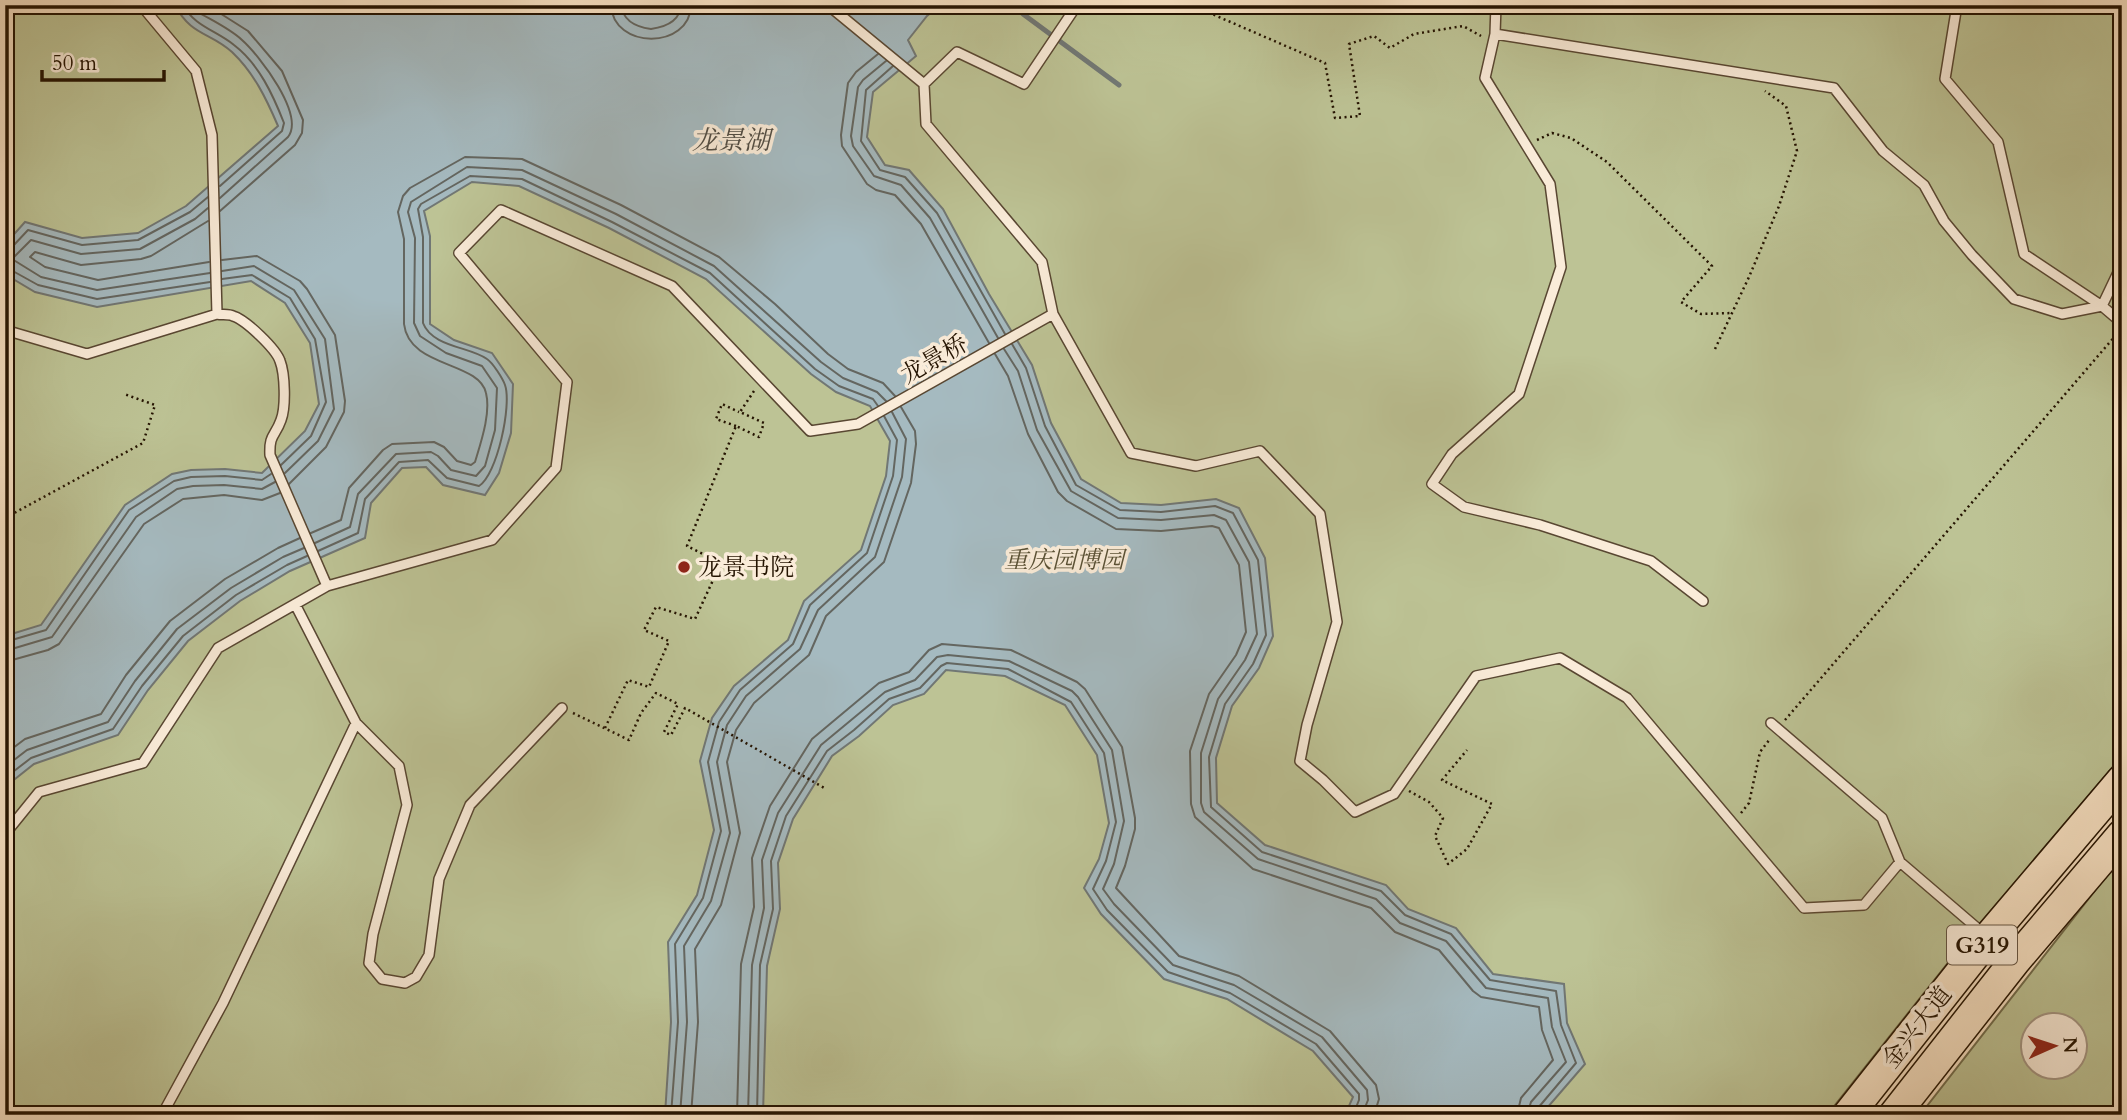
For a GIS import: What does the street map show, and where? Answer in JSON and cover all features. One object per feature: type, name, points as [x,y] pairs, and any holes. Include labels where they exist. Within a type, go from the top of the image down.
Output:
[{"type":"highway","name":"金兴大道","points":[[1848,1115],[1988,938],[2122,780]]},
{"type":"highway","name":"金兴大道","points":[[1894,1115],[2015,961],[2122,835]]},
{"type":"lane","points":[[141,5],[196,71],[212,135],[217,314]]},
{"type":"lane","points":[[828,5],[924,84]]},
{"type":"lane","points":[[1077,5],[1024,84],[957,52],[924,84],[926,124],[1042,262],[1053,314],[1131,453],[1196,466],[1260,451],[1320,514],[1337,622],[1300,761],[1355,812],[1394,794],[1476,676],[1560,658],[1627,698],[1804,908],[1864,905],[1900,862]]},
{"type":"lane","points":[[1496,5],[1494,38],[1485,78],[1550,184],[1561,267],[1519,394],[1452,454],[1432,484],[1464,507],[1540,525],[1651,561],[1703,601]]},
{"type":"lane","points":[[1957,5],[1945,79],[1998,142],[2024,254],[2102,306],[2122,326]]},
{"type":"lane","points":[[1494,38],[1834,88],[1883,151],[1924,185],[1944,221],[2014,299],[2062,314],[2102,306]]},
{"type":"lane","points":[[5,834],[39,792],[143,762],[218,649],[327,586],[492,540],[556,468],[567,382],[459,253],[502,210],[672,286],[762,380]]},
{"type":"lane","points":[[2102,306],[2122,264]]},
{"type":"lane","points":[[5,330],[87,354],[217,314],[233,316],[268,344],[280,360],[284,385],[282,419],[269,441],[270,455],[327,586]]},
{"type":"lane","name":"龙景桥","points":[[762,380],[810,430],[858,424],[1053,314]]},
{"type":"lane","points":[[295,604],[356,723],[399,766],[407,805],[373,934],[369,963],[382,979],[405,983],[416,977],[429,955],[439,879],[470,805],[562,708]]},
{"type":"lane","points":[[162,1115],[223,1003],[356,723]]},
{"type":"lane","points":[[1774,726],[1882,818],[1900,862],[1988,938]]},
{"type":"path","points":[[1165,5],[1212,14],[1325,63],[1335,118],[1360,116],[1349,44],[1374,36],[1390,48],[1414,34],[1463,26],[1494,38]]},
{"type":"path","points":[[1716,349],[1779,206],[1797,151],[1786,106],[1759,87],[1749,74]]},
{"type":"path","points":[[1527,146],[1552,133],[1571,138],[1607,162],[1712,266],[1681,302],[1701,314],[1732,313]]},
{"type":"path","points":[[1733,824],[1749,803],[1760,752],[1774,726],[2122,326]]},
{"type":"path","points":[[740,412],[762,380]]},
{"type":"path","points":[[5,518],[143,443],[155,405],[124,394]]},
{"type":"path","points":[[722,404],[764,423],[759,437],[736,426],[716,419],[722,404]]},
{"type":"path","points":[[605,728],[628,680],[649,687],[664,652],[669,640],[644,630],[656,607],[695,619],[721,563],[687,546],[736,426]]},
{"type":"path","points":[[562,708],[629,740],[641,713],[656,693],[678,704],[664,732],[671,735],[685,708],[826,789]]},
{"type":"path","points":[[1400,786],[1429,802],[1443,818],[1435,836],[1448,864],[1467,849],[1492,804],[1442,780],[1467,750]]},
{"type":"green space","name":"重庆园博园","points":[[5,5],[2122,5],[2122,756],[1971,934],[1827,1115],[5,1115]]},
{"type":"green space","points":[[2122,856],[2122,1115],[1920,1115]]},
{"type":"water","name":"龙景湖","points":[[175,5],[630,5],[651,14],[667,8],[667,5],[940,5],[927,16],[908,40],[916,56],[873,92],[867,137],[885,165],[909,170],[943,209],[989,294],[1032,365],[1051,423],[1081,479],[1121,503],[1161,505],[1216,499],[1239,508],[1265,558],[1273,636],[1259,668],[1232,706],[1216,758],[1217,803],[1265,845],[1386,885],[1408,909],[1456,928],[1493,974],[1564,984],[1567,1023],[1585,1064],[1541,1115],[1345,1115],[1353,1097],[1313,1051],[1227,999],[1164,979],[1101,914],[1084,888],[1099,859],[1109,823],[1097,755],[1065,705],[1005,676],[946,670],[924,694],[893,705],[832,756],[793,819],[778,863],[780,909],[767,966],[763,1115],[665,1115],[671,1022],[668,942],[697,895],[714,830],[700,761],[712,718],[734,686],[788,640],[804,601],[861,550],[886,476],[890,441],[870,406],[836,392],[811,374],[706,279],[609,228],[519,186],[472,182],[424,211],[430,236],[430,324],[454,340],[492,353],[513,384],[511,433],[499,473],[485,495],[443,485],[426,467],[402,468],[371,503],[365,538],[290,571],[240,601],[188,641],[148,690],[118,735],[34,764],[5,787],[5,636],[41,625],[125,505],[172,474],[191,470],[225,469],[262,473],[305,431],[319,404],[310,343],[285,303],[251,281],[97,307],[35,292],[8,276],[7,242],[25,222],[82,238],[138,233],[186,206],[278,126],[247,68],[232,52],[188,23]]},
{"type":"waterway","points":[[1023,14],[1119,85]]},
{"type":"place","name":"龙景书院","points":[[684,567]]}]
